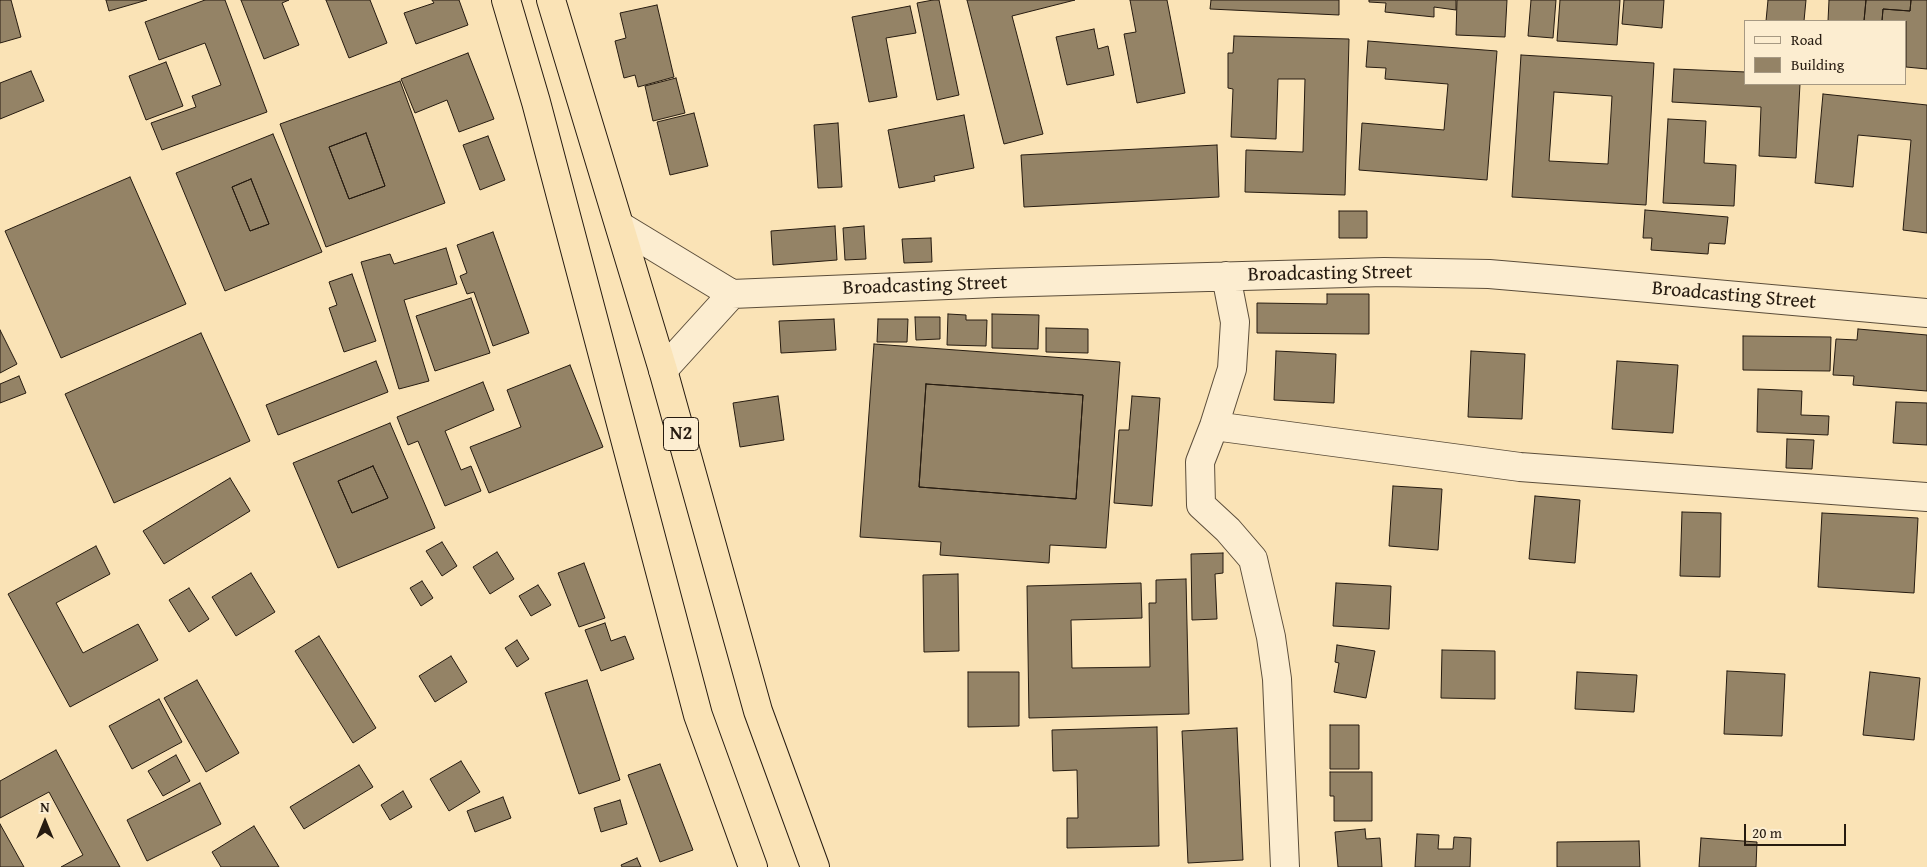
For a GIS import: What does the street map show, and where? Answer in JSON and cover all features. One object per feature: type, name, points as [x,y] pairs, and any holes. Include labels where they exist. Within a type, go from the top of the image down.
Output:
[{"type":"highway","points":[[506,0],[538,111],[698,716],[753,867]]},
{"type":"highway","name":"N2","points":[[551,0],[663,370],[758,711],[815,867]]},
{"type":"street","points":[[620,226],[732,294],[663,370]]},
{"type":"street","name":"Broadcasting Street","points":[[732,294],[1384,272],[1489,274],[1927,313]]},
{"type":"street","points":[[1226,276],[1235,322],[1232,369],[1214,426],[1200,462],[1202,506],[1228,530],[1253,559],[1271,637],[1277,679],[1285,867]]},
{"type":"street","points":[[1214,426],[1520,467],[1927,497]]},
{"type":"building","points":[[0,0],[11,0],[21,37],[0,43]]},
{"type":"building","points":[[106,0],[147,0],[109,11]]},
{"type":"building","points":[[205,0],[225,0],[267,112],[162,150],[151,123],[196,107],[192,96],[221,85],[205,43],[159,60],[145,22]]},
{"type":"building","points":[[241,0],[289,0],[282,3],[299,45],[264,59]]},
{"type":"building","points":[[326,0],[370,0],[387,43],[349,58]]},
{"type":"building","points":[[432,0],[459,0],[468,25],[416,44],[404,13],[434,3]]},
{"type":"building","points":[[939,0],[959,95],[937,100],[917,3]]},
{"type":"building","points":[[967,0],[1075,0],[1012,16],[1043,134],[1004,144]]},
{"type":"building","points":[[1130,0],[1167,0],[1185,93],[1137,103],[1124,34],[1136,32]]},
{"type":"building","points":[[1211,0],[1339,0],[1339,15],[1210,9]]},
{"type":"building","points":[[1369,0],[1456,0],[1456,10],[1434,7],[1434,17],[1385,12],[1386,3],[1369,2]]},
{"type":"building","points":[[1457,0],[1507,0],[1505,37],[1456,35]]},
{"type":"building","points":[[1531,0],[1556,0],[1553,38],[1528,36]]},
{"type":"building","points":[[1560,0],[1620,0],[1617,45],[1557,41]]},
{"type":"building","points":[[1624,0],[1664,0],[1662,28],[1622,24]]},
{"type":"building","points":[[1768,0],[1806,0],[1804,20],[1766,20]]},
{"type":"building","points":[[1829,0],[1866,0],[1864,20],[1828,20]]},
{"type":"building","points":[[1866,0],[1911,0],[1910,11],[1883,9],[1882,20],[1864,20]]},
{"type":"building","points":[[1911,0],[1927,0],[1927,69],[1907,67],[1907,20],[1882,20],[1883,9],[1910,11]]},
{"type":"building","points":[[657,5],[674,77],[638,87],[635,75],[624,78],[615,41],[626,38],[620,13]]},
{"type":"building","points":[[910,6],[916,33],[886,38],[897,97],[869,102],[852,17]]},
{"type":"building","points":[[1094,29],[1098,49],[1108,46],[1114,75],[1067,85],[1056,37]]},
{"type":"building","points":[[1234,36],[1349,39],[1345,195],[1245,192],[1246,150],[1303,152],[1305,79],[1278,79],[1276,139],[1231,137],[1233,89],[1228,88],[1228,53],[1233,53]]},
{"type":"building","points":[[1368,41],[1497,51],[1487,180],[1359,170],[1362,123],[1444,130],[1448,84],[1385,79],[1386,68],[1366,67]]},
{"type":"building","points":[[468,53],[494,119],[459,132],[447,100],[415,113],[401,79]]},
{"type":"building","points":[[1521,55],[1654,63],[1646,205],[1512,197]],"holes":[[[1554,92],[1612,96],[1608,164],[1549,161]]]},
{"type":"building","points":[[166,62],[183,106],[146,120],[129,76]]},
{"type":"building","points":[[1674,69],[1744,72],[1744,85],[1800,85],[1796,158],[1759,156],[1761,107],[1672,102]]},
{"type":"building","points":[[31,71],[44,101],[0,119],[0,83]]},
{"type":"building","points":[[676,78],[685,113],[653,121],[645,86]]},
{"type":"building","points":[[400,81],[445,203],[326,247],[280,124]],"holes":[[[366,133],[385,186],[349,199],[329,147]]]},
{"type":"building","points":[[1823,94],[1927,105],[1927,233],[1903,230],[1911,140],[1858,135],[1853,187],[1815,183]]},
{"type":"building","points":[[694,113],[708,166],[670,175],[657,122]]},
{"type":"building","points":[[964,115],[974,168],[934,176],[935,181],[899,188],[888,130]]},
{"type":"building","points":[[1668,119],[1706,121],[1704,163],[1736,165],[1734,206],[1663,203]]},
{"type":"building","points":[[838,123],[842,187],[818,188],[814,125]]},
{"type":"building","points":[[366,133],[385,186],[349,199],[329,147]]},
{"type":"building","points":[[273,134],[322,252],[225,291],[176,173]],"holes":[[[251,179],[269,224],[250,231],[232,187]]]},
{"type":"building","points":[[488,136],[505,180],[480,190],[463,145]]},
{"type":"building","points":[[1217,145],[1219,197],[1024,207],[1021,155]]},
{"type":"building","points":[[130,177],[186,304],[61,358],[5,231]]},
{"type":"building","points":[[251,179],[269,224],[250,231],[232,187]]},
{"type":"building","points":[[1645,210],[1728,217],[1725,244],[1709,243],[1708,254],[1651,250],[1652,238],[1643,238]]},
{"type":"building","points":[[1339,211],[1367,211],[1367,238],[1339,238]]},
{"type":"building","points":[[835,226],[837,260],[773,265],[771,231]]},
{"type":"building","points":[[864,226],[866,259],[845,260],[843,228]]},
{"type":"building","points":[[493,232],[529,333],[493,346],[474,292],[467,294],[460,276],[467,273],[457,245]]},
{"type":"building","points":[[931,238],[932,262],[904,263],[902,239]]},
{"type":"building","points":[[446,248],[457,284],[404,300],[429,381],[399,389],[361,262],[390,254],[394,264]]},
{"type":"building","points":[[352,274],[376,341],[344,352],[329,308],[337,305],[329,282]]},
{"type":"building","points":[[1327,294],[1369,294],[1369,334],[1257,333],[1257,303],[1327,304]]},
{"type":"building","points":[[471,298],[490,353],[435,371],[416,316]]},
{"type":"building","points":[[948,314],[966,315],[966,320],[987,320],[986,346],[947,345]]},
{"type":"building","points":[[992,314],[1039,315],[1038,349],[992,348]]},
{"type":"building","points":[[915,317],[940,317],[940,339],[916,340]]},
{"type":"building","points":[[834,319],[836,350],[781,353],[779,321]]},
{"type":"building","points":[[878,319],[908,319],[907,342],[877,342]]},
{"type":"building","points":[[1046,328],[1088,329],[1088,353],[1046,352]]},
{"type":"building","points":[[1858,329],[1927,335],[1927,391],[1853,385],[1854,376],[1833,375],[1836,339],[1857,340]]},
{"type":"building","points":[[0,330],[17,364],[0,373]]},
{"type":"building","points":[[201,333],[250,441],[114,503],[65,394]]},
{"type":"building","points":[[1743,336],[1831,337],[1830,371],[1743,370]]},
{"type":"building","points":[[874,344],[1120,362],[1106,548],[1050,545],[1049,563],[940,555],[941,542],[860,537]],"holes":[[[926,384],[1083,395],[1076,499],[919,487]]]},
{"type":"building","points":[[1276,351],[1336,354],[1334,403],[1274,400]]},
{"type":"building","points":[[1471,351],[1525,354],[1522,419],[1468,417]]},
{"type":"building","points":[[376,361],[388,392],[278,435],[266,405]]},
{"type":"building","points":[[1617,361],[1678,365],[1673,433],[1612,429]]},
{"type":"building","points":[[570,365],[603,447],[489,493],[470,447],[521,427],[507,390]]},
{"type":"building","points":[[19,376],[26,393],[0,403],[0,384]]},
{"type":"building","points":[[483,382],[494,410],[445,431],[461,470],[471,466],[481,491],[445,506],[418,441],[408,445],[397,417]]},
{"type":"building","points":[[926,384],[1083,395],[1076,499],[919,487]]},
{"type":"building","points":[[1758,389],[1802,391],[1801,415],[1829,416],[1828,435],[1757,432]]},
{"type":"building","points":[[778,396],[784,440],[740,447],[733,403]]},
{"type":"building","points":[[1132,396],[1160,398],[1152,506],[1114,503],[1119,430],[1129,430]]},
{"type":"building","points":[[1896,402],[1927,403],[1927,445],[1893,443]]},
{"type":"building","points":[[390,423],[435,528],[338,568],[293,463]],"holes":[[[373,466],[388,498],[352,513],[338,481]]]},
{"type":"building","points":[[1787,439],[1814,440],[1812,469],[1786,468]]},
{"type":"building","points":[[373,466],[388,498],[352,513],[338,481]]},
{"type":"building","points":[[230,478],[250,511],[164,564],[143,531]]},
{"type":"building","points":[[1393,486],[1442,489],[1438,550],[1389,546]]},
{"type":"building","points":[[1535,496],[1580,500],[1575,563],[1529,559]]},
{"type":"building","points":[[1682,512],[1721,513],[1720,577],[1680,576]]},
{"type":"building","points":[[1822,513],[1918,518],[1914,593],[1818,587]]},
{"type":"building","points":[[442,542],[457,566],[442,576],[426,551]]},
{"type":"building","points":[[96,546],[110,574],[56,603],[83,653],[138,624],[158,660],[70,707],[8,594]]},
{"type":"building","points":[[497,552],[514,579],[490,594],[473,567]]},
{"type":"building","points":[[1223,553],[1223,573],[1215,574],[1217,619],[1192,620],[1191,554]]},
{"type":"building","points":[[584,563],[605,618],[579,627],[558,573]]},
{"type":"building","points":[[251,573],[275,612],[236,636],[212,597]]},
{"type":"building","points":[[958,574],[959,651],[924,652],[923,575]]},
{"type":"building","points":[[1186,579],[1189,714],[1029,718],[1027,586],[1141,583],[1142,618],[1071,620],[1072,668],[1150,667],[1149,603],[1156,603],[1156,580]]},
{"type":"building","points":[[422,581],[433,598],[421,606],[410,588]]},
{"type":"building","points":[[1336,583],[1391,586],[1389,629],[1333,626]]},
{"type":"building","points":[[538,585],[551,605],[531,616],[519,596]]},
{"type":"building","points":[[189,588],[209,619],[189,632],[169,600]]},
{"type":"building","points":[[605,623],[611,641],[625,636],[634,659],[601,671],[585,630]]},
{"type":"building","points":[[319,636],[376,728],[353,743],[295,651]]},
{"type":"building","points":[[517,640],[529,659],[517,667],[505,648]]},
{"type":"building","points":[[1337,645],[1375,651],[1366,698],[1334,692],[1339,663],[1335,662]]},
{"type":"building","points":[[1442,650],[1495,651],[1495,699],[1441,698]]},
{"type":"building","points":[[451,656],[467,682],[435,702],[419,676]]},
{"type":"building","points":[[1727,671],[1785,674],[1782,736],[1724,734]]},
{"type":"building","points":[[968,672],[1019,672],[1019,726],[968,727]]},
{"type":"building","points":[[1577,672],[1637,675],[1634,712],[1575,709]]},
{"type":"building","points":[[1870,672],[1920,678],[1914,740],[1863,735]]},
{"type":"building","points":[[197,680],[239,753],[206,772],[164,698]]},
{"type":"building","points":[[587,680],[620,780],[579,794],[545,693]]},
{"type":"building","points":[[159,699],[182,742],[132,769],[109,726]]},
{"type":"building","points":[[1330,725],[1359,725],[1359,769],[1330,769]]},
{"type":"building","points":[[1157,727],[1159,846],[1067,848],[1067,818],[1078,818],[1077,770],[1053,771],[1052,730]]},
{"type":"building","points":[[1237,728],[1243,860],[1188,863],[1182,731]]},
{"type":"building","points":[[56,750],[120,867],[61,867],[83,855],[49,792],[0,818],[0,781]]},
{"type":"building","points":[[176,755],[190,781],[163,796],[148,771]]},
{"type":"building","points":[[461,761],[480,792],[449,811],[430,779]]},
{"type":"building","points":[[660,764],[693,850],[660,862],[628,775]]},
{"type":"building","points":[[359,765],[373,787],[304,829],[290,807]]},
{"type":"building","points":[[1330,772],[1372,772],[1372,821],[1334,821],[1334,796],[1330,796]]},
{"type":"building","points":[[200,783],[221,824],[147,861],[127,820]]},
{"type":"building","points":[[403,791],[412,807],[390,820],[381,805]]},
{"type":"building","points":[[503,797],[511,818],[475,832],[467,811]]},
{"type":"building","points":[[620,800],[627,824],[601,832],[594,808]]},
{"type":"building","points":[[0,824],[24,867],[0,867]]},
{"type":"building","points":[[254,826],[279,867],[221,867],[212,852]]},
{"type":"building","points":[[1365,829],[1366,839],[1380,838],[1382,867],[1338,867],[1335,832]]},
{"type":"building","points":[[1417,834],[1439,835],[1438,849],[1453,849],[1454,837],[1471,838],[1470,867],[1415,867]]},
{"type":"building","points":[[1701,838],[1757,842],[1756,867],[1699,867]]},
{"type":"building","points":[[1639,841],[1640,867],[1557,867],[1557,842]]},
{"type":"building","points":[[637,858],[641,867],[622,867],[621,865]]}]
